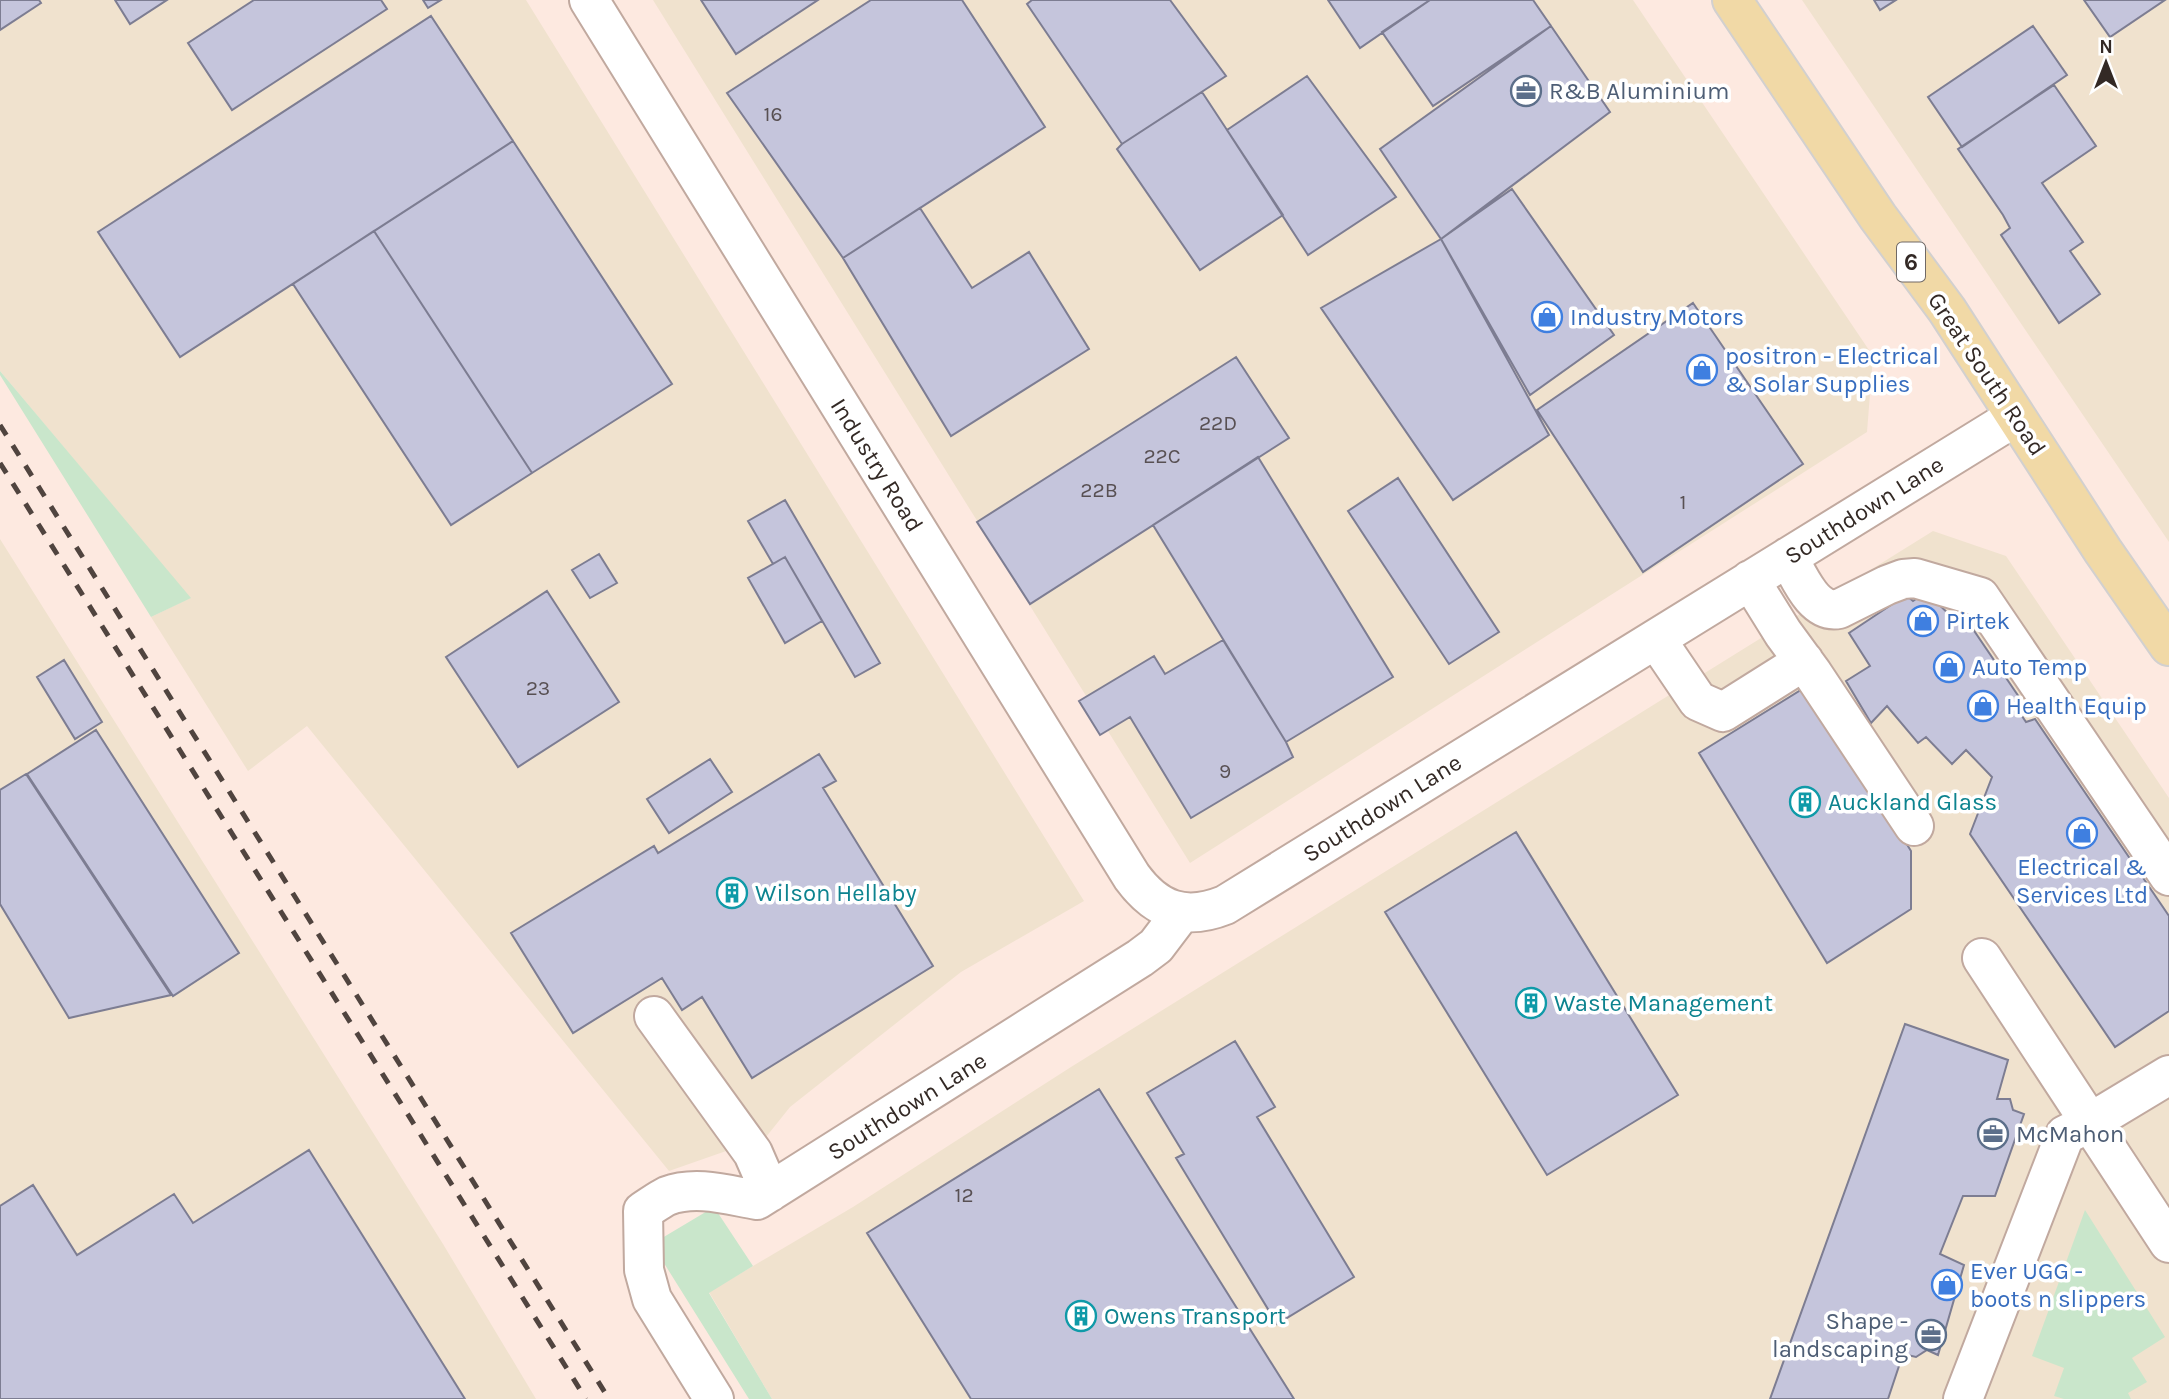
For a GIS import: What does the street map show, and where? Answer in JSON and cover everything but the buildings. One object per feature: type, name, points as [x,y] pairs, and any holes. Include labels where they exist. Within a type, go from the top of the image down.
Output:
[{"type":"main road","name":"Great South Road","points":[[1732,0],[1878,217],[1947,310],[2169,646]]},
{"type":"street","name":"Industry Road","points":[[589,0],[1132,877],[1151,899],[1167,909],[1181,913]]},
{"type":"street","name":"Southdown Lane","points":[[763,1196],[1140,958],[1156,946],[1181,913],[1199,913],[1225,905],[2015,416]]},
{"type":"street","points":[[1788,557],[1812,597],[1819,605],[1831,611],[1903,579],[1915,578],[1980,597],[2169,876]]},
{"type":"street","points":[[1750,580],[1914,826]]},
{"type":"street","points":[[1656,639],[1698,701],[1723,712],[1804,662]]},
{"type":"street","points":[[1982,958],[2169,1243]]},
{"type":"street","points":[[654,1016],[753,1153],[763,1196],[709,1191],[682,1192],[665,1197],[643,1211],[644,1270],[652,1299],[714,1399]]},
{"type":"street","points":[[1963,1399],[2065,1135],[2169,1074]]},
{"type":"shaded area","points":[[0,0],[526,0],[1084,901],[961,972],[790,1107],[766,1137],[669,1171],[307,726],[248,771],[151,617],[190,598],[0,371]]},
{"type":"shaded area","points":[[653,0],[1633,0],[1873,356],[1867,432],[1190,863]]},
{"type":"shaded area","points":[[1802,0],[2169,0],[2169,542]]},
{"type":"shaded area","points":[[1933,531],[2006,556],[2169,798],[2169,1399],[772,1399],[709,1292],[853,1207],[1071,1067]]},
{"type":"shaded area","points":[[0,539],[443,1244],[536,1399],[0,1399]]},
{"type":"green space","points":[[0,371],[191,598],[151,617]]},
{"type":"green space","points":[[714,1207],[753,1266],[709,1293],[772,1399],[749,1399],[652,1244]]},
{"type":"green space","points":[[2085,1210],[2165,1337],[2132,1358],[2147,1382],[2128,1393],[2131,1399],[2064,1399],[2054,1396],[2064,1368],[2032,1356]]},
{"type":"railway","points":[[0,425],[609,1399]]},
{"type":"railway","points":[[0,463],[586,1399]]},
{"type":"place","name":"R&B Aluminium","points":[[1526,91]]},
{"type":"place","name":"Industry Motors","points":[[1547,317]]},
{"type":"place","name":"positron - Electrical & Solar Supplies","points":[[1702,370]]},
{"type":"place","name":"Pirtek","points":[[1923,621]]},
{"type":"place","name":"Auto Temp","points":[[1949,667]]},
{"type":"place","name":"Health Equip","points":[[1983,706]]},
{"type":"place","name":"Auckland Glass","points":[[1805,802]]},
{"type":"place","name":"Electrical & Services Ltd","points":[[2082,833]]},
{"type":"place","name":"Wilson Hellaby","points":[[732,893]]},
{"type":"place","name":"Waste Management","points":[[1531,1003]]},
{"type":"place","name":"McMahon","points":[[1993,1134]]},
{"type":"place","name":"Ever UGG - boots n slippers","points":[[1947,1285]]},
{"type":"place","name":"Owens Transport","points":[[1081,1316]]},
{"type":"place","name":"Shape - landscaping","points":[[1931,1335]]}]
